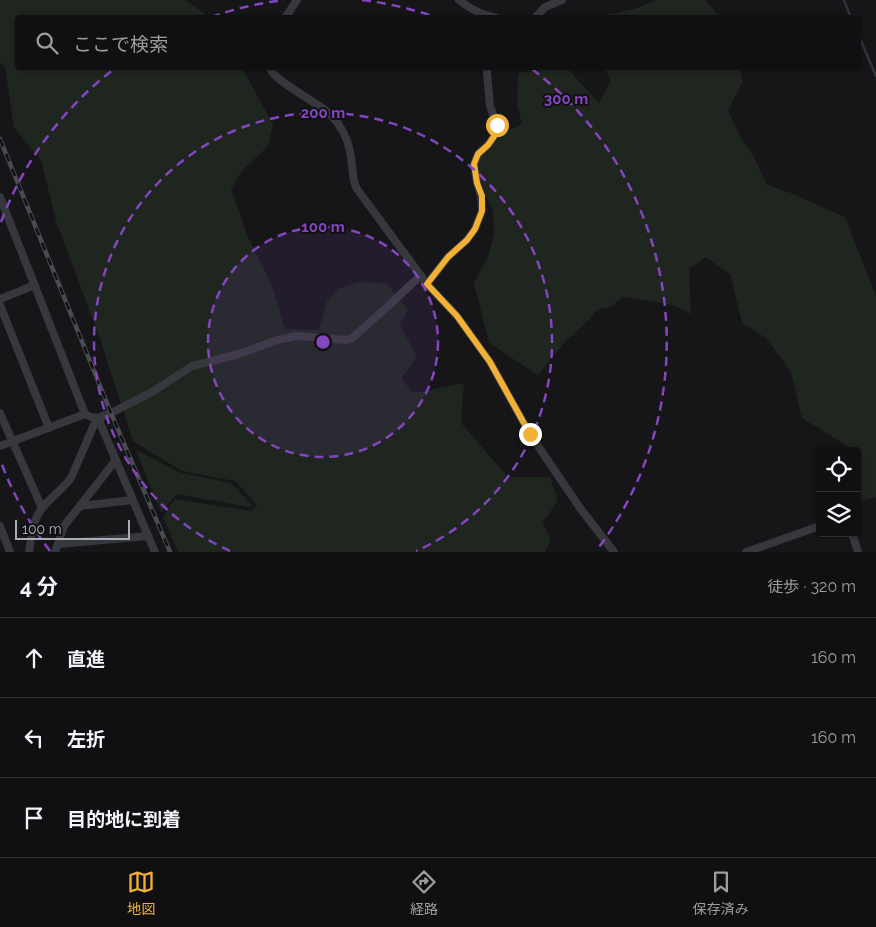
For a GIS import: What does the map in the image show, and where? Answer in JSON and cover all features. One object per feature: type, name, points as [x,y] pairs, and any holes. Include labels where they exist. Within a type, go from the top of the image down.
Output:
[{"type":"street","points":[[287,15],[297,0]]},
{"type":"street","points":[[459,0],[483,15]]},
{"type":"street","points":[[538,15],[546,7],[562,0]]},
{"type":"street","points":[[271,70],[277,78],[320,106],[341,126],[350,150],[354,183],[357,189],[420,275],[457,316],[490,362],[530,434],[580,508],[614,552]]},
{"type":"street","points":[[427,284],[448,257],[467,240],[475,229],[482,211],[482,196],[477,183],[474,164],[478,154],[495,135],[497,125],[490,106],[488,70]]},
{"type":"street","points":[[0,197],[85,414]]},
{"type":"street","points":[[0,446],[85,414],[98,418],[152,392],[192,366],[239,354],[286,337],[351,339],[420,275]]},
{"type":"street","points":[[0,299],[35,285]]},
{"type":"street","points":[[0,306],[48,428]]},
{"type":"street","points":[[0,414],[42,508]]},
{"type":"street","points":[[98,418],[155,552]]},
{"type":"street","points":[[28,552],[35,521],[42,508],[71,478],[98,418]]},
{"type":"street","points":[[116,460],[64,526],[56,548],[148,536]]},
{"type":"street","points":[[80,506],[133,500]]},
{"type":"street","points":[[0,526],[10,552]]},
{"type":"street","points":[[746,552],[816,527]]},
{"type":"street","points":[[853,537],[858,552]]},
{"type":"shaded area","points":[[0,0],[186,0],[206,15],[15,15],[15,70],[243,70],[273,124],[268,146],[242,171],[231,189],[248,237],[273,288],[285,329],[319,330],[327,301],[340,288],[358,282],[386,283],[408,310],[400,325],[417,357],[401,378],[413,393],[464,383],[461,423],[508,477],[550,477],[558,500],[542,522],[551,539],[545,552],[178,552],[163,517],[175,499],[251,511],[257,505],[235,481],[182,471],[133,441],[100,339],[56,221],[41,160],[14,128],[5,68],[0,62]]},
{"type":"shaded area","points":[[657,0],[706,0],[717,15],[606,15],[634,9]]},
{"type":"shaded area","points":[[539,70],[569,70],[599,103],[611,80],[605,70],[740,70],[743,81],[728,110],[767,185],[791,193],[845,217],[876,296],[876,497],[861,501],[861,447],[849,447],[802,418],[791,372],[766,338],[742,323],[731,276],[706,257],[689,269],[691,314],[673,305],[623,297],[610,307],[598,309],[566,341],[538,375],[489,343],[474,283],[489,254],[494,233],[493,211],[478,180],[473,154],[486,141],[522,124],[517,105],[518,73]]},
{"type":"shaded area","points":[[135,449],[178,472],[231,483],[253,506],[248,507],[177,494],[161,512]]},
{"type":"waterway","points":[[844,0],[850,15]]},
{"type":"waterway","points":[[861,41],[876,76]]},
{"type":"railway","points":[[0,139],[111,413],[170,552]]},
{"type":"route","points":[[497,125],[495,135],[478,154],[474,164],[477,183],[482,196],[482,211],[475,229],[467,240],[448,257],[427,284],[457,316],[490,362],[530,434]]}]
